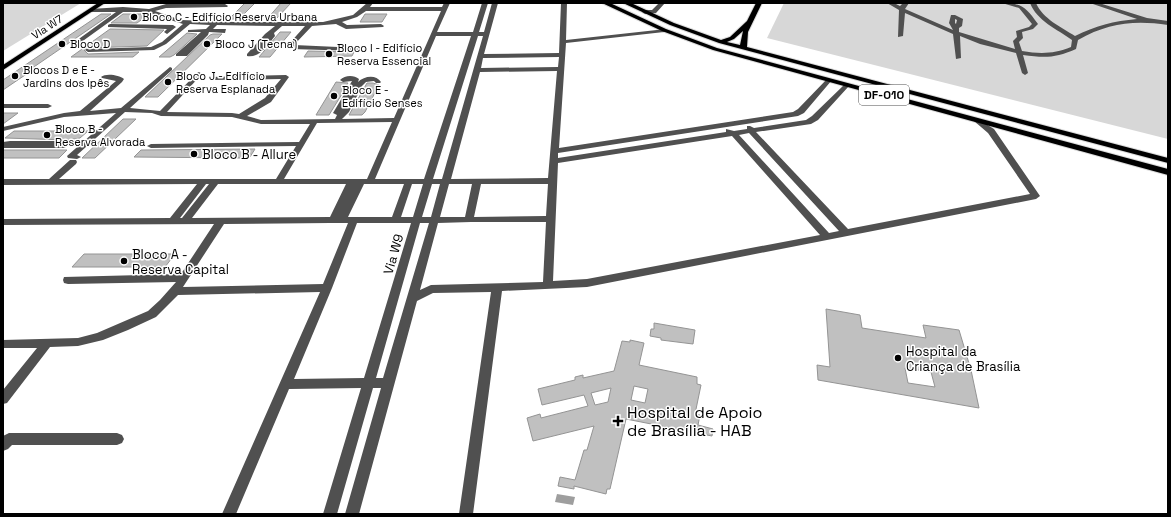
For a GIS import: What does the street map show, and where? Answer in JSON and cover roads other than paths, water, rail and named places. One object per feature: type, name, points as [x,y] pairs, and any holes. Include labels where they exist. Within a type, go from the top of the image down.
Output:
[{"type":"main road","name":"Vla W7","points":[[3,68],[102,3]]},
{"type":"main road","name":"DF-010","points":[[605,3],[662,29],[715,49],[1168,172]]},
{"type":"main road","name":"DF-010","points":[[626,3],[672,24],[721,42],[1168,161]]},
{"type":"main road","points":[[744,48],[742,43],[750,21],[759,3]]},
{"type":"main road","points":[[721,42],[732,38],[750,21]]},
{"type":"main road","points":[[662,29],[671,28],[672,24]]},
{"type":"main road","points":[[816,76],[825,75],[823,70]]},
{"type":"main road","points":[[829,80],[829,77],[834,75],[844,75]]},
{"type":"street","points":[[137,9],[145,3]]},
{"type":"street","points":[[92,10],[137,9],[150,11],[171,19],[215,24],[310,24],[337,22],[356,16],[366,9],[370,3]]},
{"type":"street","name":"Via W9","points":[[352,514],[387,383],[477,70],[481,52],[485,3]]},
{"type":"street","name":"Via W9","points":[[330,514],[370,383],[428,181],[471,50],[495,3]]},
{"type":"street","points":[[548,285],[552,181],[562,55],[564,3]]},
{"type":"street","points":[[890,3],[902,5],[957,34],[1019,52],[1045,55],[1065,54],[1074,48],[1075,39]]},
{"type":"street","points":[[1005,3],[1021,7],[1035,23],[1031,28],[1019,32],[1020,38],[1016,41],[1024,73]]},
{"type":"street","points":[[1033,3],[1034,7],[1041,15],[1075,39]]},
{"type":"street","points":[[1093,3],[1114,11],[1146,20],[1168,23]]},
{"type":"street","points":[[644,12],[654,12],[660,5]]},
{"type":"street","points":[[660,5],[657,13],[661,19]]},
{"type":"street","points":[[900,36],[902,5]]},
{"type":"street","points":[[150,11],[166,6],[225,6]]},
{"type":"street","points":[[229,514],[327,288],[343,221],[361,181],[396,120],[446,6],[366,9]]},
{"type":"street","points":[[157,8],[165,11]]},
{"type":"street","points":[[78,42],[123,9]]},
{"type":"street","points":[[1114,11],[1118,22]]},
{"type":"street","points":[[152,26],[171,19]]},
{"type":"street","points":[[350,27],[355,20],[359,20]]},
{"type":"street","points":[[1075,39],[1103,25],[1118,22],[1146,20]]},
{"type":"street","points":[[88,50],[152,49],[164,43],[189,22]]},
{"type":"street","points":[[337,22],[344,26],[350,27],[381,26]]},
{"type":"street","points":[[206,32],[215,24]]},
{"type":"street","points":[[273,32],[280,24]]},
{"type":"street","points":[[310,24],[291,45],[293,48],[358,49]]},
{"type":"street","points":[[110,26],[173,27],[167,32]]},
{"type":"street","points":[[956,27],[958,58]]},
{"type":"street","points":[[435,34],[483,29]]},
{"type":"street","points":[[562,42],[662,29]]},
{"type":"street","points":[[190,31],[206,32],[224,30],[223,32]]},
{"type":"street","points":[[256,31],[292,31]]},
{"type":"street","points":[[1064,31],[1085,34]]},
{"type":"street","points":[[471,50],[481,52],[562,55]]},
{"type":"street","points":[[51,182],[75,159],[71,156],[170,69]]},
{"type":"street","points":[[477,70],[560,69]]},
{"type":"street","points":[[161,114],[199,74]]},
{"type":"street","points":[[82,114],[121,79],[104,77]]},
{"type":"street","points":[[212,78],[286,77],[268,100],[240,117]]},
{"type":"street","points":[[338,117],[345,112],[356,85],[356,79],[346,78],[343,80]]},
{"type":"street","points":[[356,85],[364,80],[376,80],[378,82]]},
{"type":"street","points":[[554,151],[795,114],[801,111],[829,80]]},
{"type":"street","points":[[554,161],[734,134],[812,120],[847,85]]},
{"type":"street","points":[[815,96],[826,99],[830,102]]},
{"type":"street","points":[[3,106],[44,106],[46,119]]},
{"type":"street","points":[[4,132],[64,115],[122,110],[152,111],[161,114],[222,115],[240,117],[261,122],[315,121],[338,117],[396,120]]},
{"type":"street","points":[[278,182],[315,121]]},
{"type":"street","points":[[412,299],[431,288],[496,288],[587,283],[1036,196],[991,131],[978,121]]},
{"type":"street","points":[[742,122],[749,126],[751,131],[846,233]]},
{"type":"street","points":[[725,125],[827,237]]},
{"type":"street","points":[[991,131],[994,128],[1005,128]]},
{"type":"street","points":[[70,143],[64,146],[4,146],[4,144],[70,143]]},
{"type":"street","points":[[150,146],[301,144]]},
{"type":"street","points":[[602,144],[606,153]]},
{"type":"street","points":[[395,221],[409,181]]},
{"type":"street","points":[[469,220],[477,181]]},
{"type":"street","points":[[3,182],[552,181]]},
{"type":"street","points":[[173,221],[203,182]]},
{"type":"street","points":[[185,221],[215,182]]},
{"type":"street","points":[[805,212],[823,209]]},
{"type":"street","points":[[3,222],[550,219]]},
{"type":"street","points":[[3,344],[78,342],[99,337],[152,314],[175,291],[222,221]]},
{"type":"street","points":[[68,280],[184,278]]},
{"type":"street","points":[[418,279],[431,288]]},
{"type":"street","points":[[175,291],[327,288]]},
{"type":"street","points":[[466,514],[496,288]]},
{"type":"street","points":[[3,399],[47,343]]},
{"type":"street","points":[[285,384],[387,383]]},
{"type":"street","points":[[3,445],[9,439],[117,439]]},
{"type":"place","name":"Bloco C - Edifício Reserva Urbana","points":[[134,17]]},
{"type":"place","name":"Bloco D","points":[[62,44]]},
{"type":"place","name":"Bloco J (Tecna)","points":[[207,44]]},
{"type":"place","name":"Bloco I - Edifício Reserva Essencial","points":[[329,54]]},
{"type":"place","name":"Blocos D e E - Jardins dos Ipês","points":[[15,76]]},
{"type":"place","name":"Bloco J - Edifício Reserva Esplanada","points":[[168,82]]},
{"type":"place","name":"Bloco E - Edifício Senses","points":[[334,96]]},
{"type":"place","name":"Bloco B - Reserva Alvorada","points":[[47,135]]},
{"type":"place","name":"Bloco B - Allure","points":[[194,154]]},
{"type":"place","name":"Bloco A - Reserva Capital","points":[[124,261]]},
{"type":"place","name":"Hospital da Criança de Brasília","points":[[898,358]]},
{"type":"place","name":"Hospital de Apoio de Brasília - HAB","points":[[618,421]]}]
